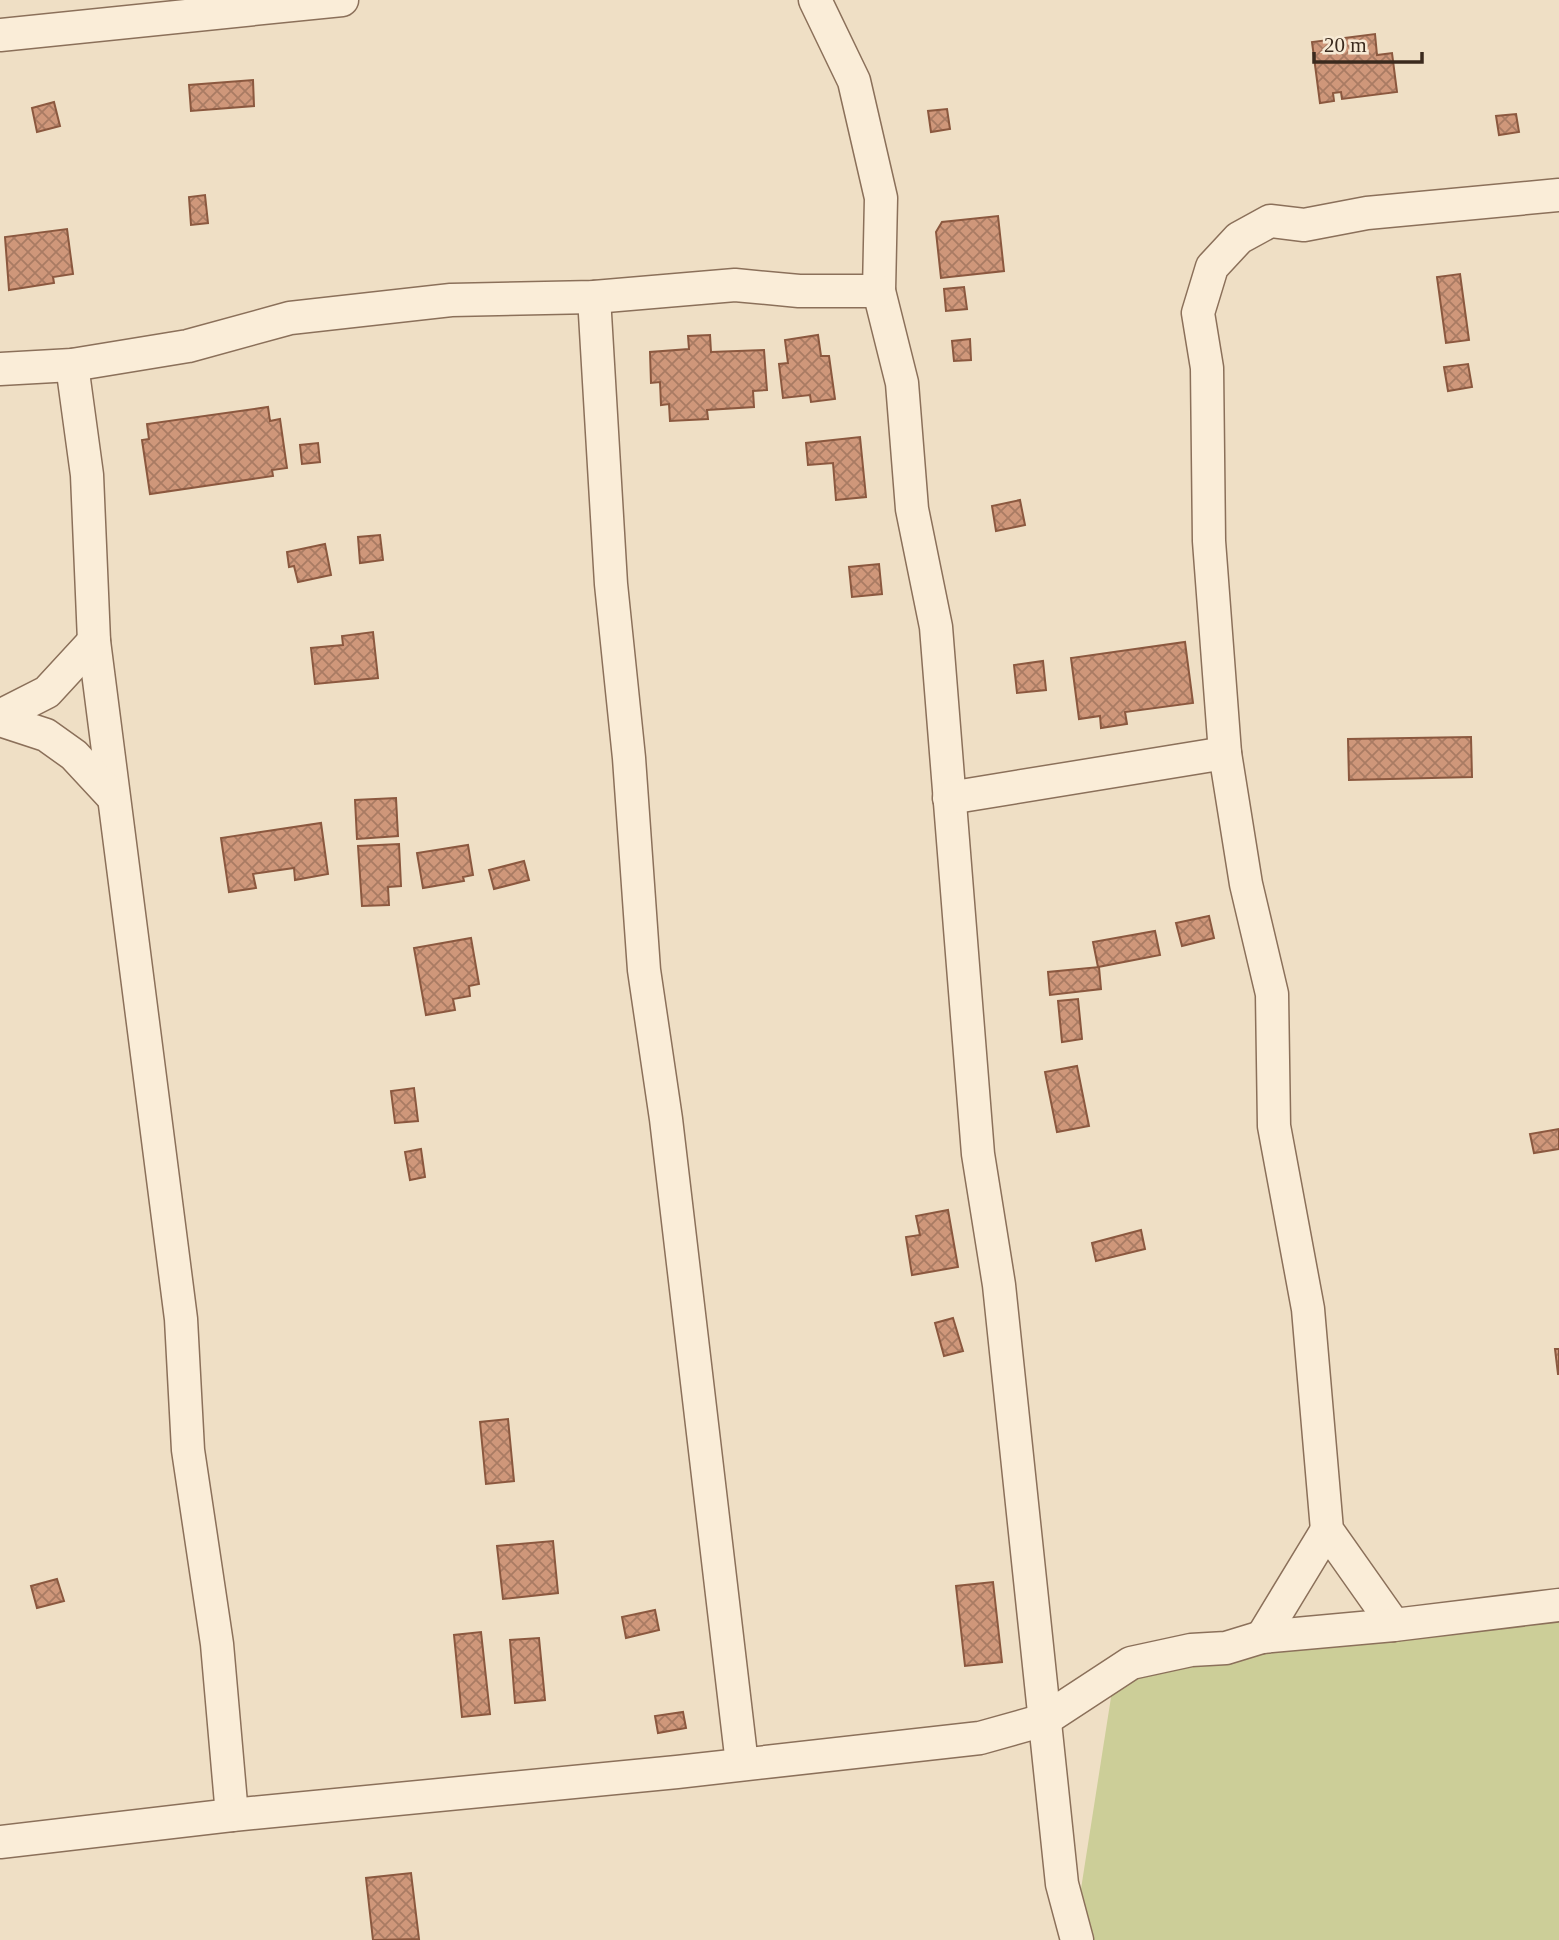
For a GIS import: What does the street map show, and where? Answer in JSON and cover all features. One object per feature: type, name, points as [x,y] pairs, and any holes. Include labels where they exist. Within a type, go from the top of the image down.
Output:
[{"type":"street","points":[[0,35],[342,0]]},
{"type":"street","points":[[815,0],[854,82],[881,198],[879,291],[902,383],[912,509],[936,627],[978,1154],[999,1285],[1062,1884],[1077,1940]]},
{"type":"street","points":[[1394,1625],[1326,1530],[1308,1310],[1274,1126],[1272,994],[1246,884],[1225,753],[1209,541],[1207,368],[1198,313],[1212,267],[1239,239],[1270,221],[1304,225],[1367,213],[1559,195]]},
{"type":"street","points":[[0,369],[72,365],[188,346],[290,318],[451,300],[594,297],[735,285],[799,291],[879,291]]},
{"type":"street","points":[[594,297],[611,584],[629,758],[644,970],[668,1132],[742,1764]]},
{"type":"street","points":[[72,365],[87,475],[94,641],[181,1319],[188,1450],[217,1644],[232,1815]]},
{"type":"street","points":[[0,718],[47,692],[94,641]]},
{"type":"street","points":[[0,718],[46,735],[74,755],[113,797]]},
{"type":"street","points":[[949,798],[1225,753]]},
{"type":"street","points":[[1262,1637],[1326,1530]]},
{"type":"street","points":[[0,1842],[232,1815],[980,1738],[1044,1720],[1131,1663],[1191,1650],[1226,1648],[1262,1637],[1394,1625],[1559,1605]]},
{"type":"green space","points":[[1559,1608],[1559,1940],[1073,1940],[1117,1659]]},
{"type":"building","points":[[1375,34],[1377,55],[1392,53],[1397,92],[1342,99],[1341,92],[1333,93],[1334,101],[1320,103],[1312,42]]},
{"type":"building","points":[[253,80],[254,106],[191,111],[189,85]]},
{"type":"building","points":[[54,102],[60,126],[37,132],[32,108]]},
{"type":"building","points":[[947,109],[950,129],[931,132],[928,111]]},
{"type":"building","points":[[1516,114],[1519,132],[1499,135],[1496,116]]},
{"type":"building","points":[[205,195],[208,223],[191,225],[189,197]]},
{"type":"building","points":[[998,216],[1004,271],[941,278],[936,232],[942,222]]},
{"type":"building","points":[[67,229],[73,274],[53,277],[54,283],[9,290],[5,237]]},
{"type":"building","points":[[1460,274],[1469,340],[1446,343],[1437,277]]},
{"type":"building","points":[[964,287],[967,309],[946,311],[944,289]]},
{"type":"building","points":[[710,335],[711,352],[764,350],[767,390],[753,391],[754,407],[707,410],[708,419],[670,421],[669,404],[661,405],[660,382],[651,383],[650,352],[689,349],[688,336]]},
{"type":"building","points":[[818,335],[821,356],[829,356],[835,399],[811,402],[810,395],[783,398],[779,364],[788,363],[785,340]]},
{"type":"building","points":[[970,339],[971,360],[954,361],[952,341]]},
{"type":"building","points":[[1468,364],[1472,387],[1448,391],[1444,367]]},
{"type":"building","points":[[268,407],[270,421],[280,419],[287,468],[272,470],[273,476],[150,494],[142,440],[149,439],[147,424]]},
{"type":"building","points":[[860,437],[866,497],[836,500],[833,463],[808,465],[806,443]]},
{"type":"building","points":[[318,443],[320,462],[302,464],[300,445]]},
{"type":"building","points":[[1020,500],[1025,525],[996,531],[992,506]]},
{"type":"building","points":[[380,535],[383,560],[360,563],[358,537]]},
{"type":"building","points":[[325,544],[331,575],[298,582],[294,566],[289,567],[287,552]]},
{"type":"building","points":[[879,564],[882,594],[852,597],[849,567]]},
{"type":"building","points":[[373,632],[378,678],[315,684],[311,648],[343,645],[342,636]]},
{"type":"building","points":[[1185,642],[1193,703],[1125,712],[1127,724],[1101,728],[1100,716],[1079,719],[1071,658]]},
{"type":"building","points":[[1043,661],[1046,690],[1017,693],[1014,665]]},
{"type":"building","points":[[1471,737],[1472,777],[1349,780],[1348,739]]},
{"type":"building","points":[[396,798],[398,836],[357,839],[355,800]]},
{"type":"building","points":[[321,823],[328,874],[295,880],[294,868],[253,874],[256,888],[229,892],[221,838]]},
{"type":"building","points":[[399,844],[401,886],[388,887],[389,905],[362,906],[358,846]]},
{"type":"building","points":[[468,845],[473,875],[463,877],[464,881],[423,888],[417,853]]},
{"type":"building","points":[[524,861],[529,880],[494,889],[489,870]]},
{"type":"building","points":[[1209,916],[1214,938],[1182,946],[1176,923]]},
{"type":"building","points":[[1155,931],[1160,955],[1098,967],[1093,942]]},
{"type":"building","points":[[471,938],[479,984],[469,986],[470,996],[453,999],[455,1010],[426,1015],[414,948]]},
{"type":"building","points":[[1099,967],[1101,989],[1050,995],[1048,972]]},
{"type":"building","points":[[1078,999],[1082,1039],[1062,1042],[1058,1001]]},
{"type":"building","points":[[1077,1066],[1089,1126],[1057,1132],[1045,1072]]},
{"type":"building","points":[[414,1088],[418,1121],[395,1123],[391,1091]]},
{"type":"building","points":[[1559,1129],[1559,1149],[1534,1153],[1530,1134]]},
{"type":"building","points":[[421,1149],[425,1177],[410,1180],[405,1152]]},
{"type":"building","points":[[948,1210],[958,1267],[912,1275],[906,1237],[920,1235],[916,1216]]},
{"type":"building","points":[[1141,1230],[1145,1249],[1096,1261],[1092,1243]]},
{"type":"building","points":[[953,1318],[963,1351],[944,1356],[935,1323]]},
{"type":"building","points":[[1555,1349],[1559,1349],[1559,1374],[1558,1374]]},
{"type":"building","points":[[508,1419],[514,1481],[486,1484],[480,1422]]},
{"type":"building","points":[[553,1541],[558,1593],[503,1599],[497,1546]]},
{"type":"building","points":[[57,1579],[64,1601],[37,1608],[31,1586]]},
{"type":"building","points":[[993,1582],[1002,1662],[965,1666],[956,1586]]},
{"type":"building","points":[[655,1610],[659,1630],[626,1638],[622,1617]]},
{"type":"building","points":[[481,1632],[490,1714],[462,1717],[454,1635]]},
{"type":"building","points":[[539,1638],[545,1700],[515,1703],[510,1640]]},
{"type":"building","points":[[683,1712],[686,1728],[658,1733],[655,1716]]},
{"type":"building","points":[[411,1873],[419,1939],[373,1940],[366,1878]]}]
